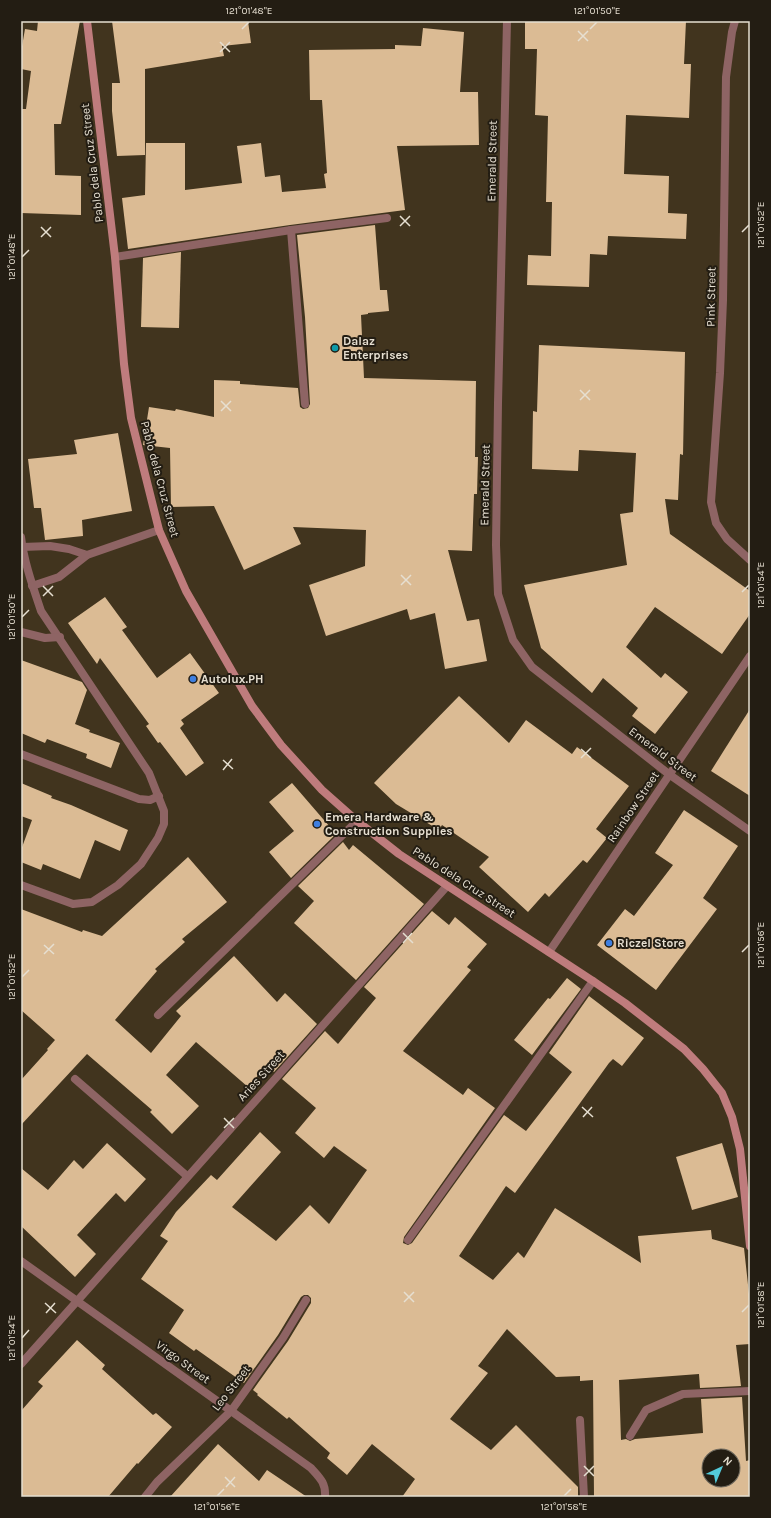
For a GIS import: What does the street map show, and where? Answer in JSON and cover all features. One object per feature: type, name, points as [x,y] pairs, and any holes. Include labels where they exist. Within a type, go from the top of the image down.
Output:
[{"type":"street","name":"Pablo dela Cruz Street","points":[[87,21],[115,257],[124,364],[131,418],[159,530],[186,591],[252,706],[281,745],[322,790],[357,821],[399,854],[593,981],[658,1027],[684,1049],[703,1069],[722,1093],[732,1117],[740,1149],[749,1223],[750,1246]]},
{"type":"street","name":"Emerald Street","points":[[506,21],[496,545],[498,594],[513,640],[532,666],[670,775],[750,831]]},
{"type":"street","name":"Pink Street","points":[[735,21],[732,32],[726,77],[723,300],[720,373],[711,502],[716,523],[726,539],[750,560]]},
{"type":"street","points":[[115,257],[291,230],[387,218]]},
{"type":"street","points":[[291,230],[305,404]]},
{"type":"street","points":[[32,586],[59,577],[87,555],[159,530]]},
{"type":"street","points":[[21,537],[22,547],[32,586],[42,611],[149,773],[164,811],[164,824],[158,838],[141,864],[118,885],[92,902],[73,904],[21,885]]},
{"type":"street","points":[[22,547],[50,546],[69,548],[87,555]]},
{"type":"street","points":[[21,632],[45,638],[60,637]]},
{"type":"street","name":"Rainbow Street","points":[[549,952],[750,656]]},
{"type":"street","points":[[21,754],[139,800],[150,800],[159,796]]},
{"type":"street","points":[[158,1014],[357,821]]},
{"type":"street","name":"Aries Street","points":[[21,1364],[447,886]]},
{"type":"street","points":[[408,1240],[593,981]]},
{"type":"street","points":[[75,1079],[187,1176]]},
{"type":"street","name":"Virgo Street","points":[[21,1261],[311,1468],[320,1478],[325,1488],[325,1497]]},
{"type":"street","name":"Leo Street","points":[[145,1497],[157,1482],[231,1411],[283,1338],[306,1300]]},
{"type":"street","points":[[630,1436],[646,1410],[683,1394],[750,1391]]},
{"type":"street","points":[[580,1420],[584,1497]]},
{"type":"building","points":[[38,21],[80,21],[61,124],[54,124],[55,175],[81,176],[81,215],[21,213],[21,109],[26,109],[31,71],[21,69],[21,52],[25,29],[37,31]]},
{"type":"building","points":[[112,21],[248,21],[251,43],[222,46],[224,56],[145,69],[145,155],[117,156],[112,111],[112,83],[120,83]]},
{"type":"building","points":[[525,21],[686,21],[684,64],[691,64],[689,118],[626,115],[624,174],[669,176],[668,213],[687,214],[686,239],[608,236],[607,255],[590,254],[589,287],[527,285],[528,255],[551,256],[552,202],[546,202],[548,116],[535,115],[537,49],[525,49]]},
{"type":"building","points":[[423,28],[464,32],[460,92],[478,92],[479,145],[397,146],[405,210],[128,249],[122,198],[145,195],[146,143],[185,143],[185,190],[242,183],[237,146],[261,143],[265,177],[280,175],[282,192],[326,188],[324,174],[327,173],[322,100],[310,100],[309,50],[395,49],[395,45],[421,46]]},
{"type":"building","points":[[375,225],[380,290],[387,290],[389,311],[361,315],[364,378],[476,381],[475,457],[478,457],[477,494],[474,494],[472,551],[448,550],[467,621],[479,619],[487,661],[445,669],[435,613],[410,620],[407,609],[326,636],[309,585],[365,566],[366,530],[293,527],[301,544],[244,570],[214,506],[171,507],[170,448],[143,445],[149,407],[175,411],[176,409],[214,417],[214,380],[240,381],[240,384],[298,388],[300,407],[303,409],[308,408],[310,404],[305,317],[297,235]]},
{"type":"building","points":[[181,252],[179,328],[141,327],[143,258]]},
{"type":"building","points":[[539,345],[685,352],[683,455],[680,454],[678,500],[665,499],[670,534],[750,591],[750,614],[722,654],[655,607],[626,647],[661,678],[665,673],[688,692],[655,734],[632,716],[638,708],[603,678],[592,693],[541,648],[524,585],[627,565],[620,514],[633,512],[636,453],[579,450],[578,471],[532,469],[533,411],[537,412]]},
{"type":"building","points":[[118,433],[132,511],[82,520],[83,536],[45,540],[41,508],[34,508],[28,459],[77,454],[74,440]]},
{"type":"building","points":[[105,597],[127,627],[122,630],[157,678],[190,653],[219,693],[181,720],[184,724],[180,728],[204,763],[186,776],[160,742],[158,743],[146,726],[149,724],[100,658],[97,664],[68,623]]},
{"type":"building","points":[[21,660],[82,682],[87,690],[75,724],[90,730],[89,732],[120,743],[111,768],[86,758],[87,754],[47,739],[45,743],[21,733]]},
{"type":"building","points":[[459,696],[509,743],[526,720],[572,754],[577,747],[629,786],[596,829],[607,838],[587,863],[583,860],[549,897],[545,893],[528,912],[479,867],[489,857],[442,825],[439,830],[396,804],[374,783]]},
{"type":"building","points":[[750,709],[750,796],[711,771]]},
{"type":"building","points":[[21,783],[52,796],[51,798],[71,805],[128,830],[120,851],[95,840],[80,879],[43,864],[41,870],[21,862],[21,850],[32,820],[21,816]]},
{"type":"building","points":[[292,783],[336,834],[291,878],[269,852],[294,831],[269,802]]},
{"type":"building","points":[[684,810],[738,846],[703,898],[717,909],[656,990],[597,945],[625,909],[634,916],[673,865],[655,853]]},
{"type":"building","points":[[343,842],[349,850],[353,845],[424,904],[356,980],[294,923],[314,901],[298,886]]},
{"type":"building","points":[[188,857],[227,902],[182,939],[185,942],[155,969],[157,971],[115,1020],[151,1053],[181,1016],[176,1011],[234,956],[277,1002],[285,993],[317,1024],[274,1072],[266,1066],[248,1087],[196,1042],[166,1075],[199,1106],[172,1134],[150,1112],[152,1110],[87,1054],[21,1125],[21,1080],[55,1040],[21,1010],[21,909],[82,932],[83,930],[102,936]]},
{"type":"building","points":[[432,911],[449,925],[455,917],[487,944],[467,967],[471,970],[403,1051],[463,1095],[468,1088],[495,1108],[404,1237],[403,1243],[408,1245],[412,1243],[504,1115],[526,1131],[572,1072],[549,1053],[589,996],[644,1038],[622,1066],[613,1059],[609,1063],[515,1193],[506,1186],[459,1256],[493,1280],[518,1252],[524,1258],[555,1208],[641,1263],[638,1236],[711,1230],[712,1239],[744,1248],[750,1303],[750,1344],[736,1345],[741,1386],[700,1388],[699,1374],[619,1380],[621,1440],[626,1439],[630,1441],[635,1439],[703,1433],[701,1399],[742,1397],[746,1461],[750,1460],[750,1497],[594,1497],[593,1380],[580,1381],[580,1376],[556,1377],[507,1329],[478,1366],[488,1373],[450,1419],[491,1450],[516,1425],[578,1487],[578,1497],[402,1497],[415,1479],[372,1444],[347,1475],[327,1458],[330,1453],[289,1417],[287,1419],[257,1395],[258,1394],[253,1390],[288,1341],[311,1303],[311,1298],[308,1295],[301,1297],[278,1335],[244,1383],[196,1349],[194,1351],[169,1333],[184,1310],[141,1279],[168,1241],[160,1236],[176,1212],[211,1175],[217,1180],[260,1132],[281,1152],[232,1207],[276,1241],[310,1205],[329,1224],[367,1170],[334,1146],[324,1158],[295,1133],[316,1108],[282,1079],[325,1031],[338,1044],[376,998],[364,987]]},
{"type":"building","points":[[567,978],[581,989],[532,1055],[514,1040],[548,998],[550,999]]},
{"type":"building","points":[[107,1143],[146,1179],[125,1202],[116,1193],[77,1235],[96,1254],[75,1277],[21,1226],[21,1168],[48,1190],[74,1160],[83,1169]]},
{"type":"building","points":[[722,1143],[738,1197],[692,1210],[676,1157]]},
{"type":"building","points":[[77,1340],[105,1365],[102,1369],[153,1415],[156,1413],[172,1427],[138,1464],[137,1463],[108,1497],[21,1497],[21,1411],[43,1386],[38,1382]]},
{"type":"building","points":[[218,1444],[259,1481],[267,1470],[307,1497],[170,1497]]},
{"type":"place","name":"Dalaz Enterprises","points":[[335,348]]},
{"type":"place","name":"Autolux.PH","points":[[193,679]]},
{"type":"place","name":"Emera Hardware & Construction Supplies","points":[[317,824]]},
{"type":"place","name":"Riczel Store","points":[[609,943]]}]
